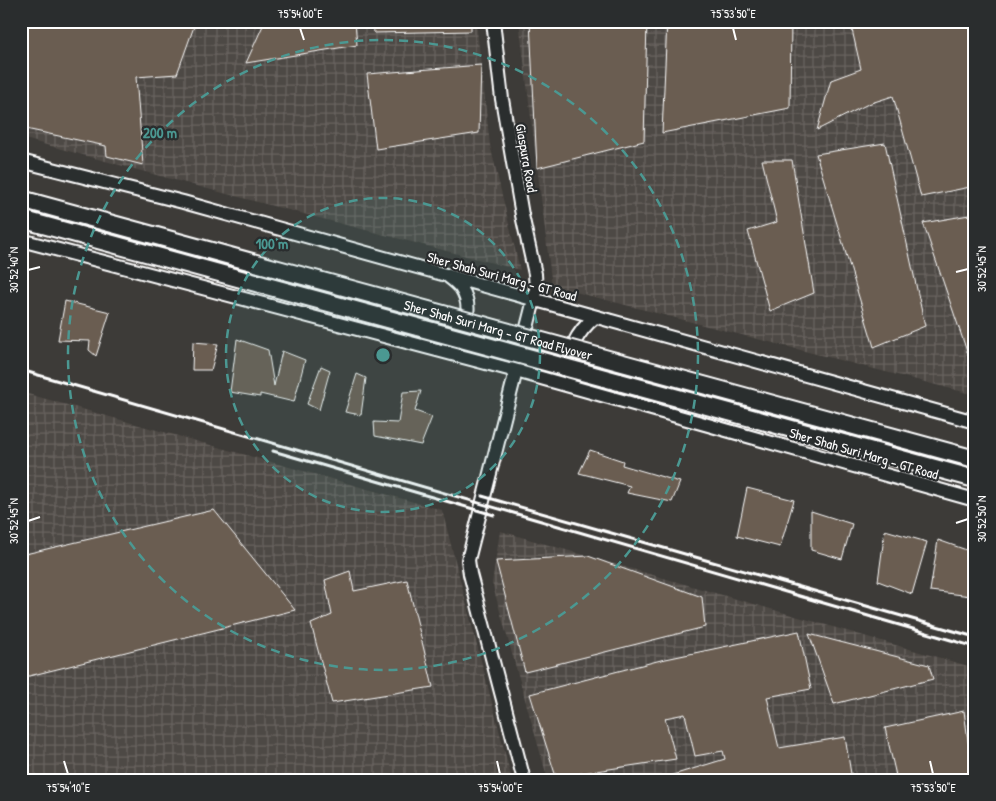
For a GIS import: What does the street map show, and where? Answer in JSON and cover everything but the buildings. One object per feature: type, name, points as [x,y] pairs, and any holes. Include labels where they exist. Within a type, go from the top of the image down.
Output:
[{"type":"highway","name":"Sher Shah Suri Marg - GT Road Flyover","points":[[21,199],[975,459]]},
{"type":"highway","name":"Sher Shah Suri Marg - GT Road Flyover","points":[[21,219],[975,479]]},
{"type":"street","name":"Giaspura Road","points":[[494,21],[502,99],[536,284],[535,300],[468,560],[470,574],[524,780]]},
{"type":"street","name":"Sher Shah Suri Marg - GT Road","points":[[21,161],[183,202],[975,422]]},
{"type":"street","name":"Sher Shah Suri Marg - GT Road","points":[[21,240],[516,371],[975,500]]},
{"type":"street","points":[[434,349],[449,344],[461,333],[467,318],[467,302],[461,288],[449,277]]},
{"type":"street","points":[[572,387],[569,374],[572,348],[577,336],[585,325],[595,317]]},
{"type":"shaded area","points":[[21,21],[476,21],[490,145],[520,270],[204,188],[21,138]]},
{"type":"shaded area","points":[[519,21],[975,21],[975,395],[552,286]]},
{"type":"shaded area","points":[[21,392],[442,510],[512,780],[21,780]]},
{"type":"shaded area","points":[[500,531],[975,668],[975,780],[548,780],[492,583]]},
{"type":"railway","points":[[21,370],[975,647]]},
{"type":"railway","points":[[273,451],[494,515]]},
{"type":"railway","points":[[482,496],[975,637]]}]
